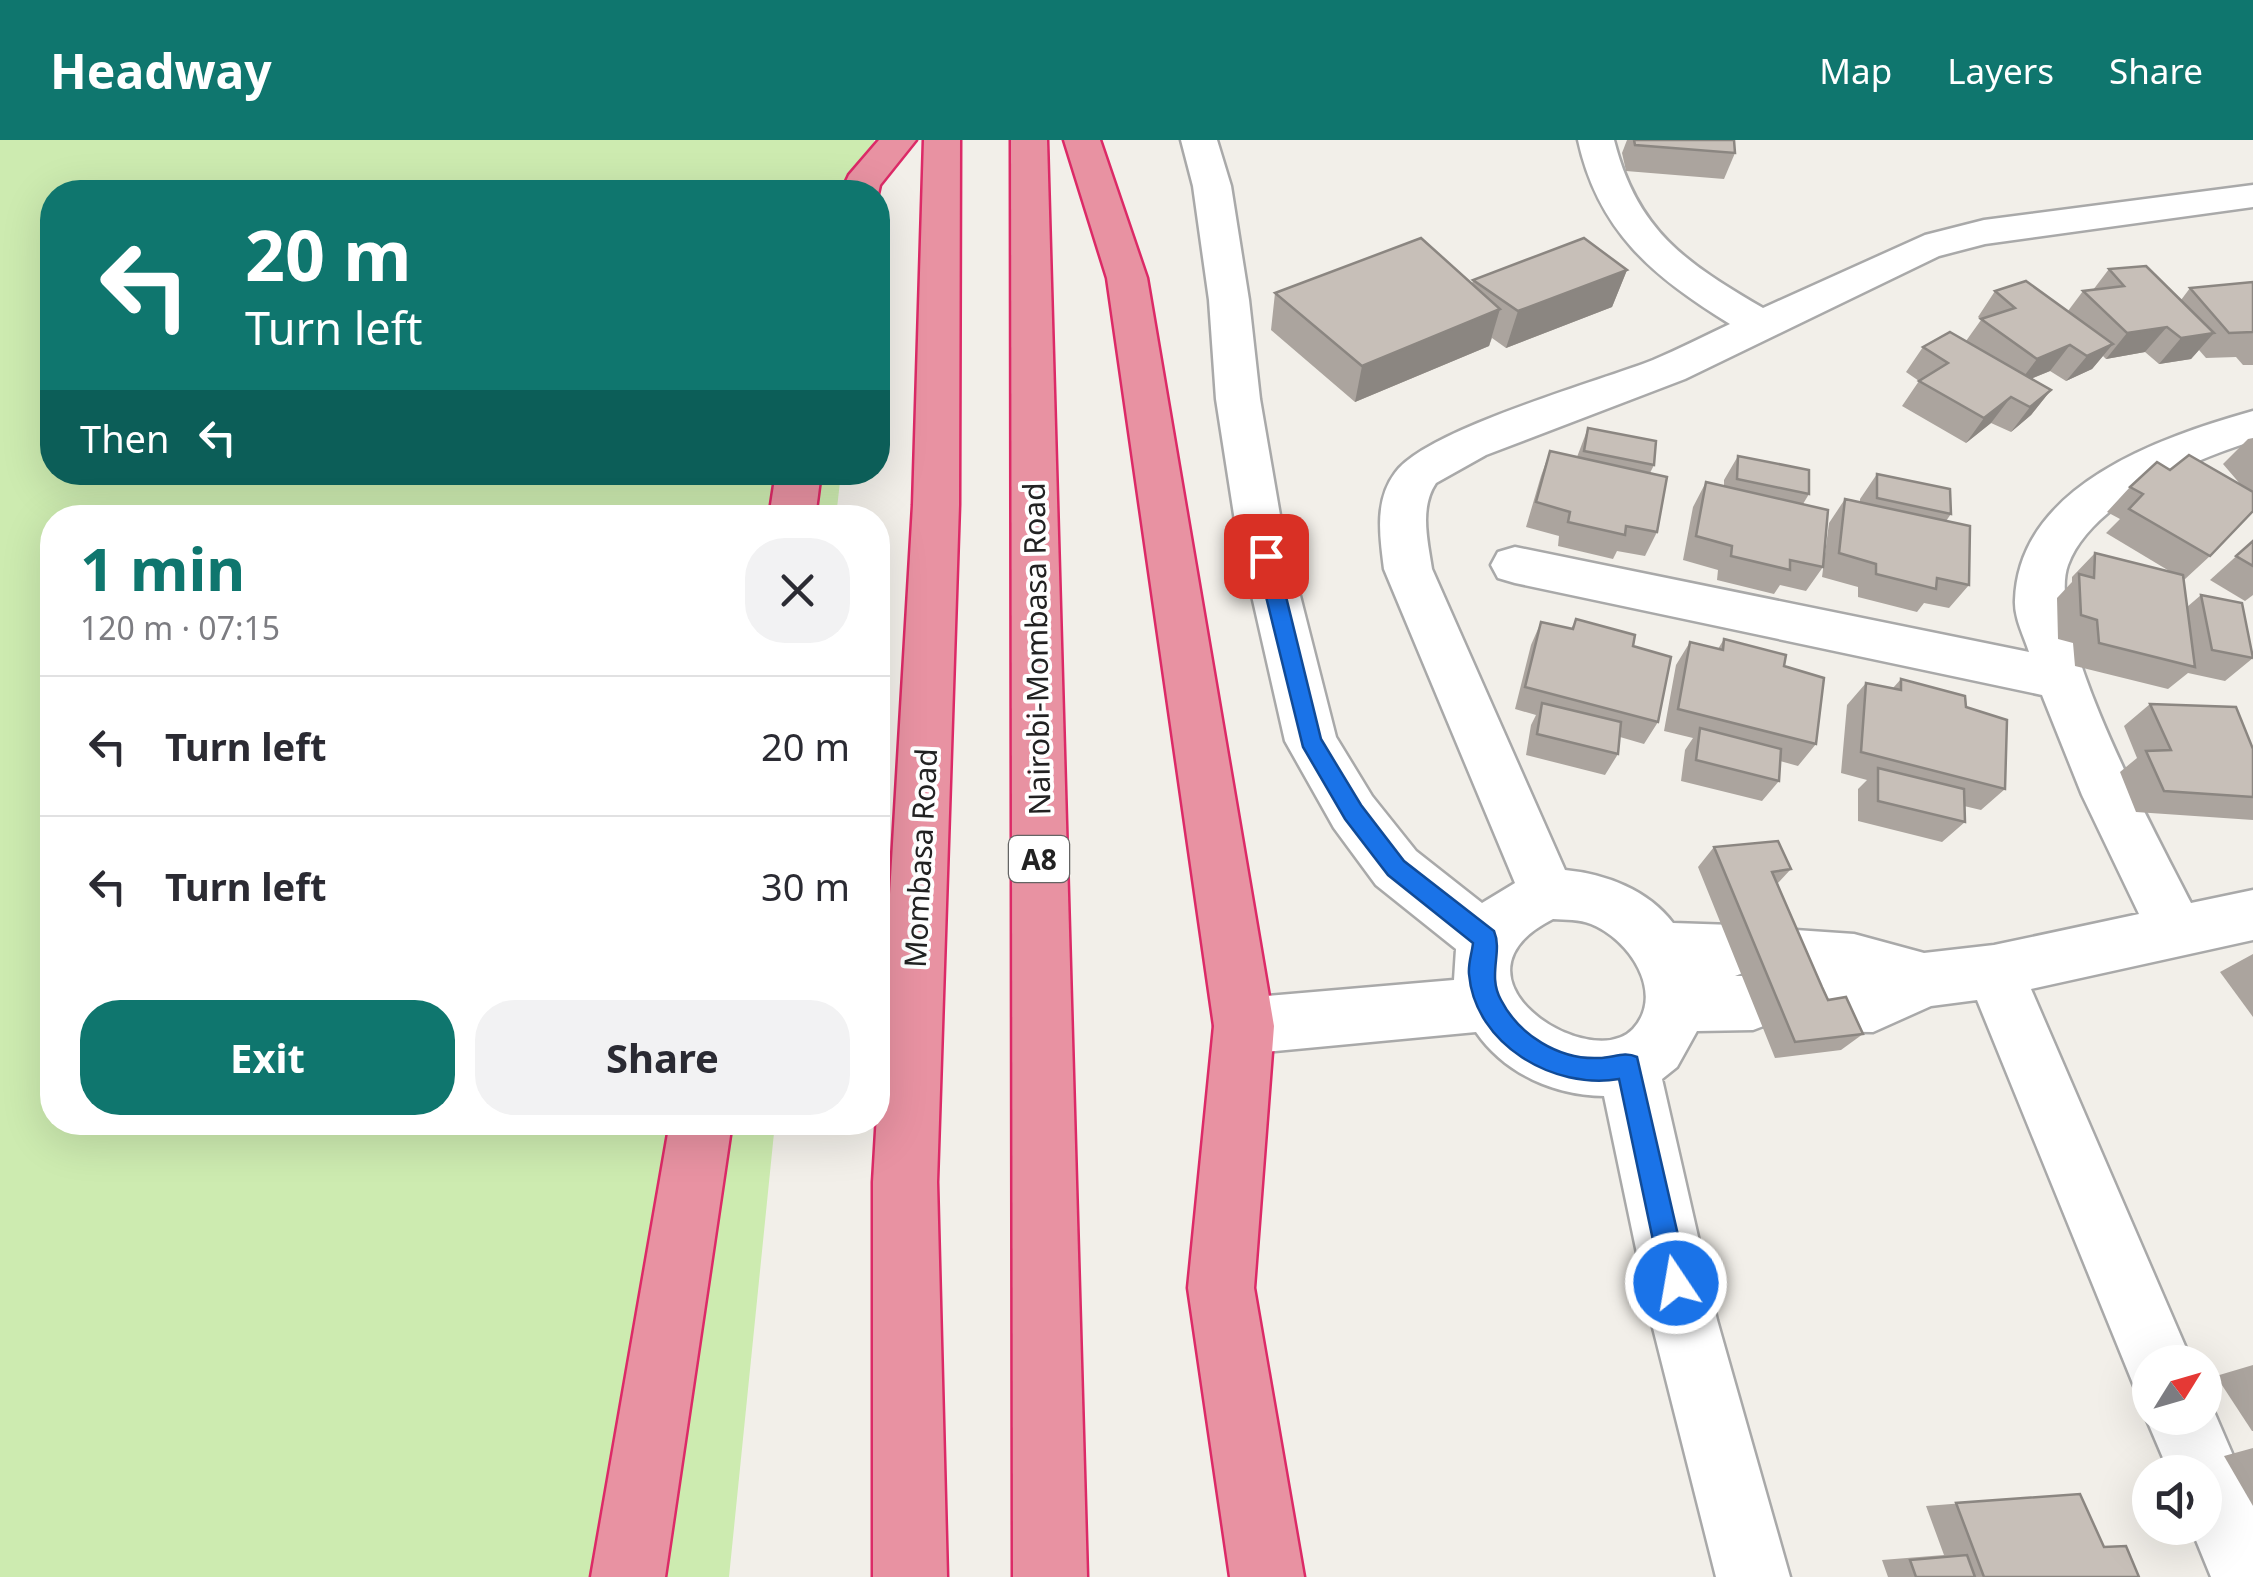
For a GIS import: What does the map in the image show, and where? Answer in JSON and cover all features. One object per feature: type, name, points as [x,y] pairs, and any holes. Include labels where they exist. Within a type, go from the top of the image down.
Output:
[{"type":"highway","points":[[865,180],[898,140]]},
{"type":"highway","name":"Mombasa Road","points":[[910,1577],[905,1182],[936,505],[942,140]]},
{"type":"highway","name":"Nairobi-Mombasa Road","points":[[1028,140],[1050,1577]]},
{"type":"highway","points":[[1082,140],[1127,278],[1244,1026],[1221,1288],[1267,1577]]},
{"type":"highway","points":[[628,1577],[700,1135]]},
{"type":"street","points":[[1199,140],[1212,186],[1238,399],[1258,522],[1311,741],[1353,812],[1396,868],[1486,939]]},
{"type":"street","points":[[1596,140],[1612,196],[1634,231],[1670,267],[1762,326]]},
{"type":"street","points":[[1548,894],[1408,569],[1402,523],[1409,486],[1420,472],[1470,444],[1584,404],[1762,326],[1925,247],[1984,232],[2253,196]]},
{"type":"street","points":[[2178,932],[2106,790],[2061,679],[2038,601],[2048,555],[2092,498],[2205,439],[2253,426]]},
{"type":"street","points":[[1515,565],[2061,679]]},
{"type":"street","points":[[1548,894],[1580,895],[1612,906],[1640,925],[1661,948],[1673,976],[1677,1004],[1670,1030],[1653,1051],[1628,1065],[1598,1070],[1566,1066],[1534,1052],[1509,1032],[1489,1004],[1480,973],[1486,939],[1496,920],[1519,903],[1548,894]]},
{"type":"street","points":[[1677,1004],[1767,978],[1854,960],[1924,980],[1994,971],[2253,915]]},
{"type":"street","points":[[1661,948],[1767,978]]},
{"type":"street","points":[[1994,971],[2151,1345]]},
{"type":"street","points":[[1244,1026],[1489,1004]]},
{"type":"street","points":[[1628,1065],[1684,1320],[1753,1577]]},
{"type":"street","points":[[2222,1514],[2248,1577]]},
{"type":"green space","points":[[0,140],[874,140],[870,180],[40,180],[40,485],[840,485],[837,505],[40,505],[40,1135],[774,1135],[729,1577],[0,1577]]},
{"type":"building","points":[[1634,140],[1734,140],[1735,153],[1635,145]]},
{"type":"building","points":[[1421,238],[1500,309],[1362,366],[1275,293]]},
{"type":"building","points":[[1584,238],[1627,270],[1518,311],[1473,280]]},
{"type":"building","points":[[2146,266],[2214,333],[2181,338],[2167,327],[2127,333],[2083,291],[2124,286],[2109,269]]},
{"type":"building","points":[[2026,281],[2113,344],[2087,356],[2070,345],[2037,359],[1981,319],[2015,308],[1995,291]]},
{"type":"building","points":[[2253,282],[2253,332],[2229,333],[2190,288]]},
{"type":"building","points":[[1950,332],[2051,390],[2030,407],[2011,397],[1984,418],[1919,381],[1948,363],[1923,347]]},
{"type":"building","points":[[1588,428],[1656,441],[1654,465],[1584,451]]},
{"type":"building","points":[[1550,451],[1667,477],[1657,532],[1626,526],[1625,535],[1568,522],[1570,512],[1536,502]]},
{"type":"building","points":[[2189,455],[2253,492],[2253,511],[2210,556],[2129,509],[2143,494],[2130,487],[2157,462],[2170,470]]},
{"type":"building","points":[[1738,456],[1809,470],[1809,494],[1737,479]]},
{"type":"building","points":[[1877,474],[1950,489],[1951,514],[1877,498]]},
{"type":"building","points":[[1706,482],[1828,510],[1823,567],[1790,560],[1790,570],[1731,556],[1732,546],[1696,536]]},
{"type":"building","points":[[1845,499],[1970,526],[1969,585],[1937,578],[1936,589],[1876,574],[1876,564],[1839,553]]},
{"type":"building","points":[[2253,541],[2253,566],[2236,556]]},
{"type":"building","points":[[2095,553],[2183,575],[2195,667],[2099,643],[2097,620],[2081,615],[2079,574],[2094,578]]},
{"type":"building","points":[[2201,595],[2242,603],[2253,658],[2212,650]]},
{"type":"building","points":[[1576,619],[1635,635],[1633,646],[1671,657],[1658,722],[1525,687],[1541,622],[1573,629]]},
{"type":"building","points":[[1724,639],[1786,655],[1784,666],[1824,678],[1816,744],[1678,709],[1690,642],[1723,650]]},
{"type":"building","points":[[1901,679],[1965,696],[1966,707],[2007,720],[2005,789],[1861,752],[1866,683],[1901,690]]},
{"type":"building","points":[[1542,703],[1621,722],[1618,754],[1537,734]]},
{"type":"building","points":[[2150,704],[2236,707],[2253,749],[2253,797],[2164,791],[2146,751],[2171,750]]},
{"type":"building","points":[[1700,728],[1781,749],[1779,781],[1696,760]]},
{"type":"building","points":[[1878,768],[1964,789],[1965,822],[1878,801]]},
{"type":"building","points":[[1778,841],[1791,869],[1772,872],[1822,987],[1828,1000],[1846,997],[1863,1034],[1795,1042],[1714,847]]},
{"type":"building","points":[[2080,1494],[2104,1547],[2126,1546],[2139,1577],[1984,1577],[1956,1503]]},
{"type":"building","points":[[1967,1555],[1975,1577],[1916,1577],[1910,1560]]},
{"type":"route","points":[[1266,556],[1311,741],[1353,812],[1396,868],[1486,939],[1480,973],[1489,1004],[1509,1032],[1534,1052],[1566,1066],[1598,1070],[1628,1065],[1676,1283]]}]
